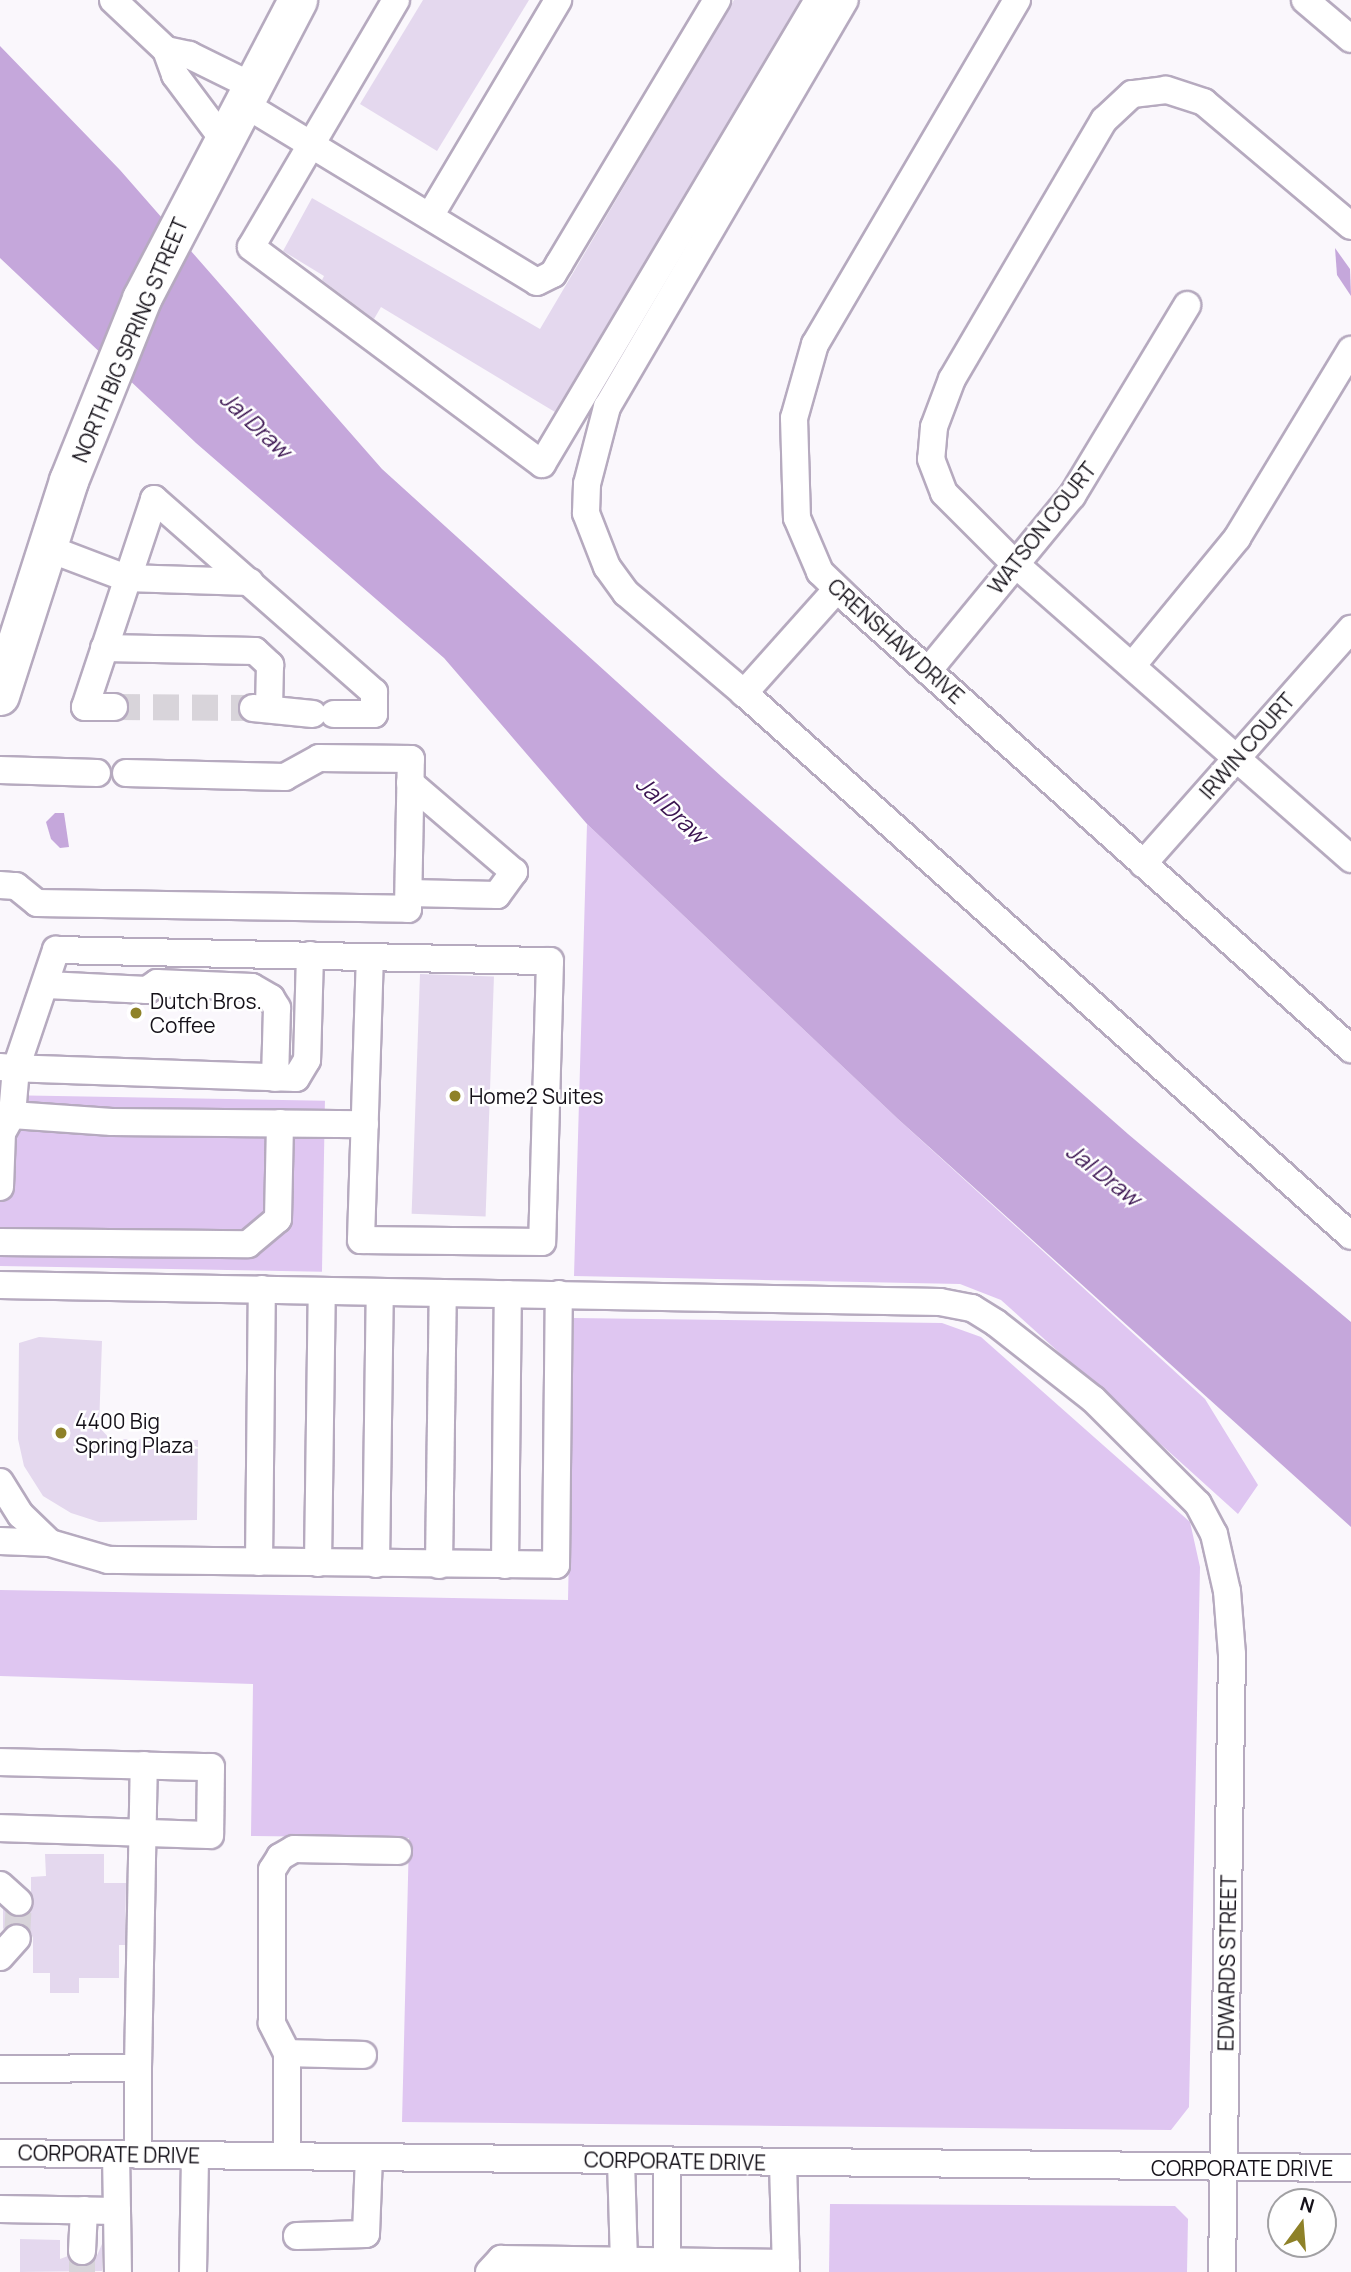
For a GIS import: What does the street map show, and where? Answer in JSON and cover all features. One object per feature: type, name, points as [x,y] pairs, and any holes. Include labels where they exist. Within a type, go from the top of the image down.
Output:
[{"type":"highway","name":"NORTH BIG SPRING STREET","points":[[1,687],[47,548],[108,383],[194,194],[245,93],[298,0]]},
{"type":"street","points":[[113,0],[166,50],[175,75],[222,138]]},
{"type":"street","points":[[396,0],[251,247],[542,464],[818,0]]},
{"type":"street","points":[[430,216],[558,0]]},
{"type":"street","points":[[166,50],[189,55],[312,143],[537,282],[545,280],[559,264],[718,0]]},
{"type":"street","points":[[845,0],[607,407],[587,484],[586,513],[607,567],[626,593],[744,693],[1351,1236]]},
{"type":"street","name":"CRENSHAW DRIVE","points":[[1017,0],[834,311],[804,373],[794,418],[796,510],[807,549],[837,589],[1351,1049]]},
{"type":"street","points":[[1322,6],[1351,39]]},
{"type":"street","points":[[1351,226],[1204,102],[1178,91],[1153,90],[1132,94],[1117,105],[1104,120],[952,379],[934,427],[931,459],[944,493],[1016,565],[1351,859]]},
{"type":"street","name":"WATSON COURT","points":[[928,671],[1085,477],[1186,305]]},
{"type":"street","points":[[1132,666],[1237,538],[1351,349]]},
{"type":"street","points":[[104,648],[255,651],[270,664],[261,708],[324,714],[374,714],[374,692],[155,499],[126,578],[85,707],[114,707]]},
{"type":"street","points":[[47,548],[126,578],[250,582]]},
{"type":"street","points":[[744,693],[837,589]]},
{"type":"street","name":"IRWIN COURT","points":[[1143,864],[1351,629]]},
{"type":"street","points":[[0,885],[16,886],[37,903],[408,909],[411,759],[319,758],[285,777],[126,773]]},
{"type":"street","points":[[0,770],[97,773]]},
{"type":"street","points":[[409,893],[497,895],[514,872],[410,783]]},
{"type":"street","points":[[0,1187],[2,1133],[12,1115],[8,1068],[47,985],[56,950],[550,961],[542,1241],[361,1240],[370,957]]},
{"type":"street","points":[[8,1068],[296,1078],[307,1060],[310,956]]},
{"type":"street","points":[[47,985],[147,990],[157,984],[252,987],[277,1008],[275,1077]]},
{"type":"street","points":[[12,1115],[112,1122],[365,1124]]},
{"type":"street","points":[[0,1242],[248,1244],[278,1219],[281,1123]]},
{"type":"street","name":"EDWARDS STREET","points":[[0,1285],[940,1302],[972,1308],[1093,1399],[1198,1504],[1214,1534],[1227,1591],[1231,1654],[1222,2272]]},
{"type":"street","points":[[259,1562],[262,1289]]},
{"type":"street","points":[[318,1563],[322,1291]]},
{"type":"street","points":[[376,1564],[380,1292]]},
{"type":"street","points":[[439,1564],[443,1293]]},
{"type":"street","points":[[505,1565],[508,1294]]},
{"type":"street","points":[[0,1541],[50,1543],[108,1560],[556,1565],[559,1294]]},
{"type":"street","points":[[0,1482],[22,1515],[50,1543]]},
{"type":"street","points":[[0,1762],[211,1767],[210,1835],[0,1828]]},
{"type":"street","points":[[118,2272],[117,2211],[138,2068],[144,1765]]},
{"type":"street","points":[[287,2156],[287,2053],[272,2023],[272,1870],[280,1857],[293,1849],[398,1851]]},
{"type":"street","points":[[287,2053],[363,2055]]},
{"type":"street","points":[[0,2069],[138,2068]]},
{"type":"street","name":"CORPORATE DRIVE","points":[[0,2153],[1351,2168]]},
{"type":"street","points":[[194,2272],[195,2155]]},
{"type":"street","points":[[298,2236],[366,2234],[369,2157]]},
{"type":"street","points":[[621,2161],[624,2261]]},
{"type":"street","points":[[667,2161],[667,2262]]},
{"type":"street","points":[[489,2272],[501,2259],[667,2262],[786,2268],[783,2163]]},
{"type":"street","points":[[0,2209],[117,2211]]},
{"type":"street","points":[[82,2251],[84,2210]]},
{"type":"shaded area","points":[[587,824],[898,1119],[1205,1399],[1258,1485],[1238,1514],[1001,1300],[960,1284],[574,1276]]},
{"type":"shaded area","points":[[0,1095],[325,1101],[322,1272],[0,1266]]},
{"type":"shaded area","points":[[574,1318],[942,1323],[981,1337],[1190,1522],[1200,1567],[1189,2107],[1171,2130],[402,2122],[409,1838],[251,1836],[253,1684],[0,1676],[0,1590],[568,1600]]},
{"type":"shaded area","points":[[830,2204],[1175,2206],[1188,2219],[1187,2272],[829,2272]]},
{"type":"water","name":"Jal Draw","points":[[0,46],[120,170],[382,469],[722,777],[1128,1134],[1351,1322],[1351,1527],[898,1119],[587,824],[444,658],[196,443],[0,258]]},
{"type":"water","points":[[1335,248],[1350,269],[1351,296],[1337,275]]},
{"type":"water","points":[[55,813],[64,813],[69,847],[60,848],[51,839],[46,822]]},
{"type":"building","points":[[423,0],[529,0],[437,151],[360,104]]},
{"type":"building","points":[[734,0],[800,0],[555,412],[381,307],[374,319],[322,280],[324,276],[283,251],[312,198],[540,329]]},
{"type":"building","name":"Home2 Suites","points":[[420,974],[494,977],[486,1216],[412,1214]]},
{"type":"building","name":"4400 Big Spring Plaza","points":[[39,1337],[102,1341],[99,1427],[110,1439],[198,1440],[197,1520],[99,1522],[71,1513],[43,1496],[24,1466],[18,1439],[19,1343]]},
{"type":"building","points":[[45,1854],[104,1854],[104,1883],[126,1883],[125,1945],[119,1945],[119,1978],[79,1978],[79,1993],[50,1993],[50,1973],[33,1973],[33,1938],[28,1927],[13,1923],[3,1929],[3,1909],[16,1917],[31,1912],[31,1877],[46,1876]]},
{"type":"building","points":[[20,2239],[60,2240],[60,2259],[68,2256],[81,2267],[95,2260],[102,2244],[102,2271],[20,2272]]},
{"type":"tunnel","points":[[114,707],[253,708]]},
{"type":"tunnel","points":[[17,1938],[19,1902]]},
{"type":"tunnel","points":[[82,2251],[82,2272]]},
{"type":"place","name":"Dutch Bros. Coffee","points":[[136,1013]]},
{"type":"place","name":"Home2 Suites","points":[[455,1096]]},
{"type":"place","name":"4400 Big Spring Plaza","points":[[61,1433]]}]
